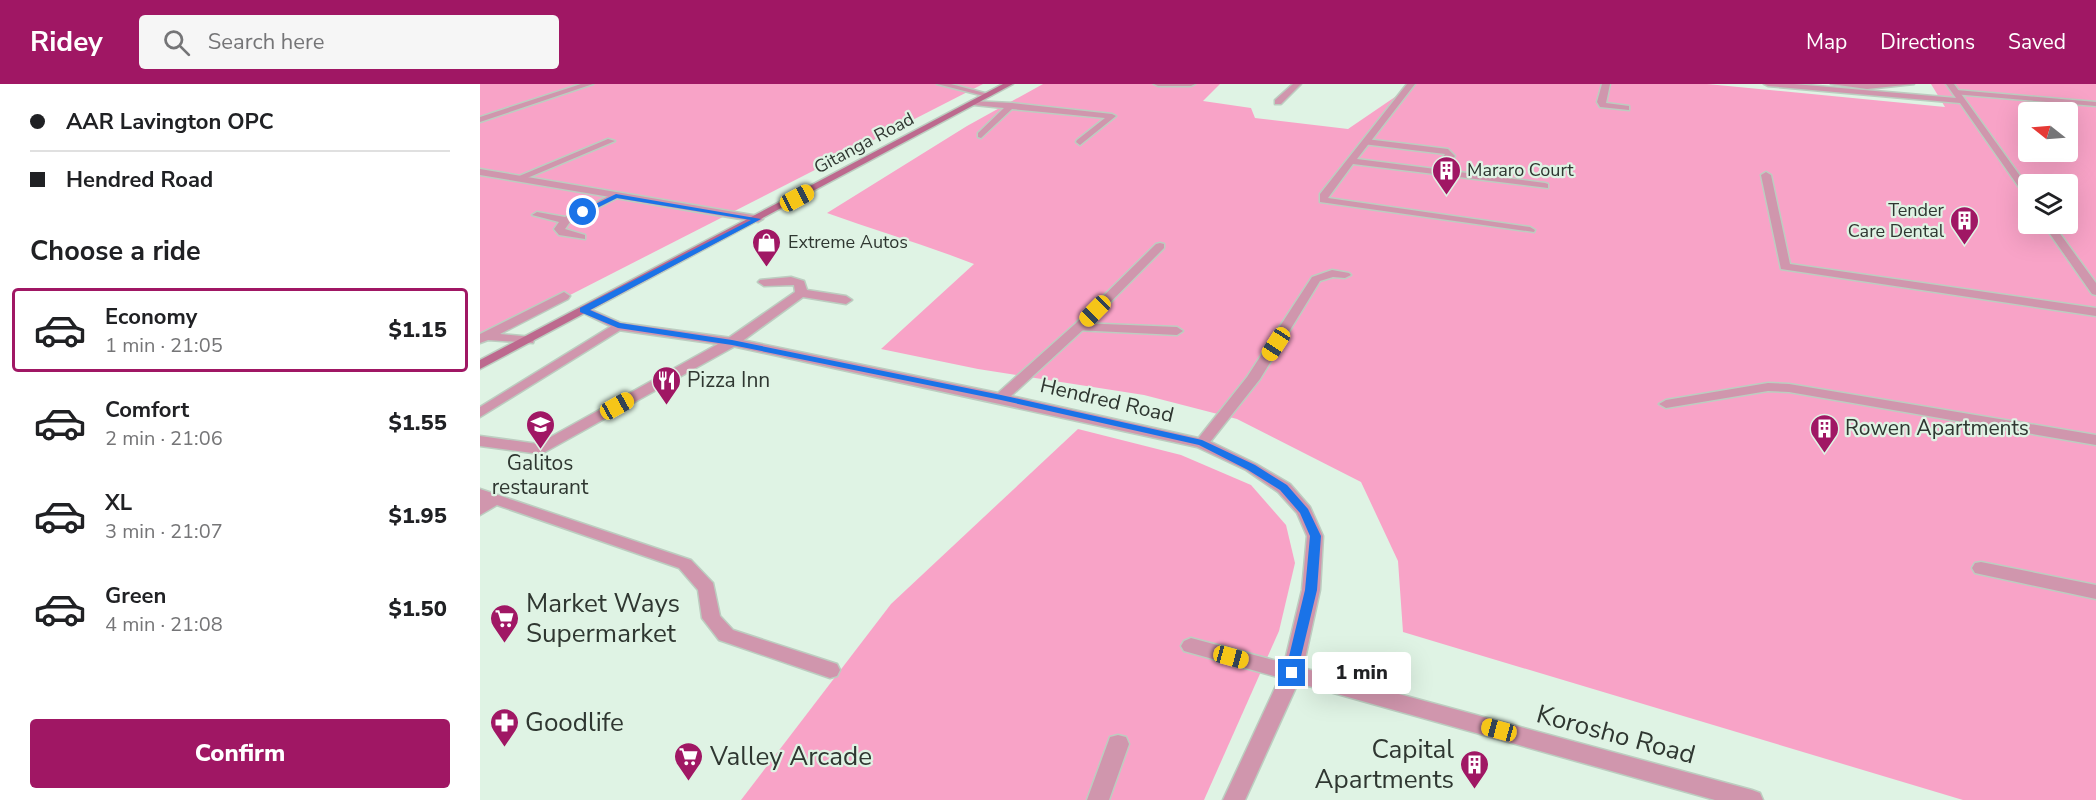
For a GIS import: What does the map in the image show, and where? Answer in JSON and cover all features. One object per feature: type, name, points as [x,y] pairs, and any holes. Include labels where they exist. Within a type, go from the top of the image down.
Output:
[{"type":"main road","name":"Gitanga Road","points":[[480,365],[1009,84]]},
{"type":"street","points":[[480,120],[589,84]]},
{"type":"street","points":[[941,84],[988,95]]},
{"type":"street","points":[[1158,84],[1191,84]]},
{"type":"street","points":[[1278,102],[1297,84]]},
{"type":"street","points":[[1411,84],[1323,196],[1324,200],[1530,230]]},
{"type":"street","points":[[1606,84],[1601,102],[1603,105],[1626,108]]},
{"type":"street","points":[[1768,84],[1962,102]]},
{"type":"street","points":[[1835,84],[1867,87],[1910,84]]},
{"type":"street","points":[[1950,84],[2018,181]]},
{"type":"street","points":[[1956,92],[2096,104]]},
{"type":"street","points":[[974,103],[1112,116],[1080,142]]},
{"type":"street","points":[[981,135],[1012,105]]},
{"type":"street","points":[[517,178],[611,141]]},
{"type":"street","points":[[1366,142],[1448,152],[1450,156],[1440,172]]},
{"type":"street","points":[[1351,161],[1545,186]]},
{"type":"street","points":[[480,172],[758,219]]},
{"type":"street","points":[[1766,175],[1785,267],[2096,312]]},
{"type":"street","points":[[581,237],[563,233],[559,229],[566,220],[616,196]]},
{"type":"street","points":[[537,216],[566,220]]},
{"type":"street","points":[[2055,234],[2096,291]]},
{"type":"street","points":[[1001,398],[1079,327],[1160,246]]},
{"type":"street","points":[[1202,443],[1253,379],[1316,279],[1332,273],[1345,275]]},
{"type":"street","points":[[764,282],[791,280],[800,283],[801,293]]},
{"type":"street","points":[[480,441],[540,449],[732,342],[801,293],[846,300]]},
{"type":"street","points":[[483,338],[564,296]]},
{"type":"street","name":"Hendred Road","points":[[583,310],[618,326],[732,342],[1202,443],[1251,467],[1284,488],[1304,511],[1315,536],[1311,590],[1292,673],[1234,800]]},
{"type":"street","points":[[480,413],[618,326]]},
{"type":"street","points":[[1079,327],[1177,331]]},
{"type":"street","points":[[483,338],[528,340]]},
{"type":"street","points":[[1666,404],[1768,387],[1789,388],[2096,440]]},
{"type":"street","points":[[485,501],[685,564],[707,588],[711,618],[726,635],[830,670]]},
{"type":"street","points":[[1981,568],[2096,592]]},
{"type":"street","name":"Korosho Road","points":[[1191,646],[1752,800]]},
{"type":"street","points":[[1098,800],[1118,744]]},
{"type":"shaded area","points":[[480,84],[983,84],[480,341]]},
{"type":"shaded area","points":[[1043,84],[1220,84],[1203,101],[1251,108],[1255,118],[1348,129],[1414,84],[1707,84],[1945,107],[1931,84],[2096,84],[2096,800],[1963,800],[1403,632],[1398,561],[1361,482],[1237,419],[1144,395],[978,369],[881,349],[974,264],[827,213],[967,126]]},
{"type":"shaded area","points":[[1078,429],[1181,455],[1251,485],[1286,525],[1295,563],[1279,631],[1204,800],[741,800],[891,604]]},
{"type":"place","name":"Mararo Court","points":[[1446,196]]},
{"type":"place","name":"Tender Care Dental","points":[[1965,246]]},
{"type":"place","name":"Extreme Autos","points":[[767,268]]},
{"type":"place","name":"Pizza Inn","points":[[666,406]]},
{"type":"place","name":"Galitos restaurant","points":[[540,450]]},
{"type":"place","name":"Rowen Apartments","points":[[1824,454]]},
{"type":"place","name":"Market Ways Supermarket","points":[[505,644]]},
{"type":"place","name":"Goodlife","points":[[504,748]]},
{"type":"place","name":"Valley Arcade","points":[[689,782]]},
{"type":"place","name":"Capital Apartments","points":[[1475,790]]},
{"type":"route","points":[[583,212],[616,196],[758,219],[583,310],[618,326],[732,342],[1202,443],[1251,467],[1284,488],[1304,511],[1315,536],[1311,590],[1292,673]]}]
